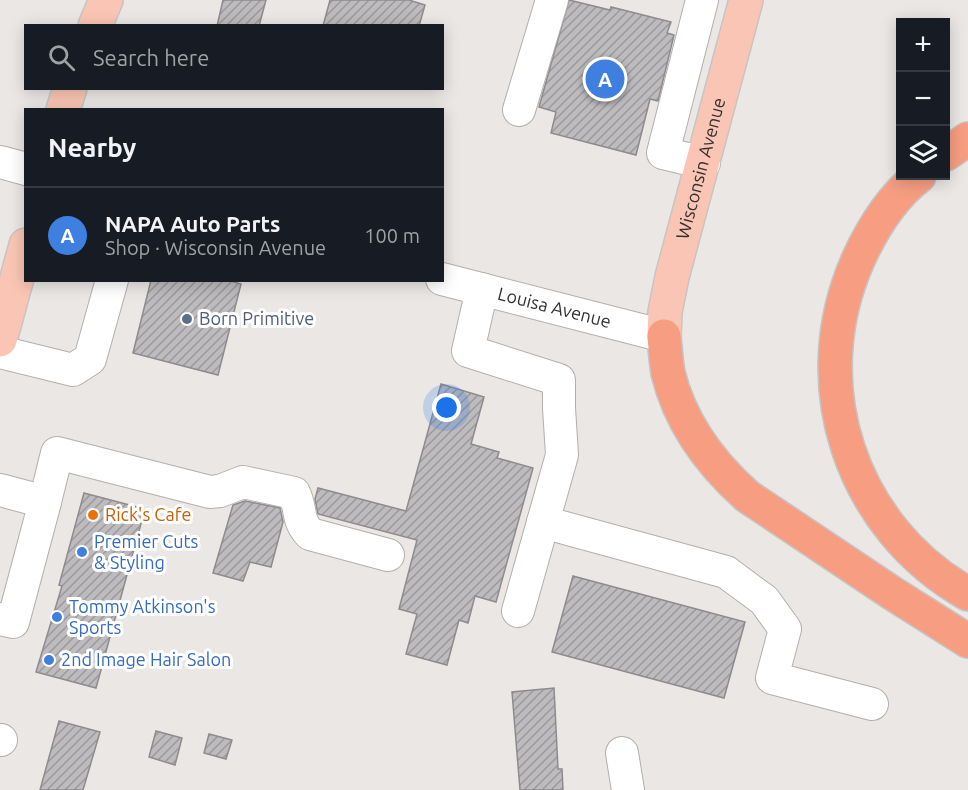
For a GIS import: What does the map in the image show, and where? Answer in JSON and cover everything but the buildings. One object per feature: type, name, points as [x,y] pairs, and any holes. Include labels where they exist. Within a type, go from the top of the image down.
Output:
[{"type":"highway","points":[[950,151],[968,139]]},
{"type":"highway","points":[[915,180],[886,211],[866,243],[850,278],[839,316],[836,392],[843,433],[853,465],[873,502],[897,536],[920,560],[968,594]]},
{"type":"highway","points":[[664,336],[668,371],[683,414],[707,454],[731,482],[776,516],[968,641]]},
{"type":"main road","points":[[76,24],[80,0]]},
{"type":"main road","points":[[96,24],[106,0]]},
{"type":"main road","name":"Wisconsin Avenue","points":[[664,336],[665,312],[672,277],[745,5]]},
{"type":"main road","points":[[0,340],[15,261]]},
{"type":"street","points":[[519,110],[552,0]]},
{"type":"street","points":[[702,0],[663,153],[704,164]]},
{"type":"street","points":[[709,0],[745,5]]},
{"type":"street","points":[[0,162],[24,168]]},
{"type":"street","name":"Louisa Avenue","points":[[444,280],[664,336]]},
{"type":"street","points":[[0,352],[73,370],[90,359],[111,282]]},
{"type":"street","points":[[482,289],[468,351],[560,380],[562,455],[518,611]]},
{"type":"street","points":[[0,619],[13,622],[57,453],[210,492],[220,491],[243,482],[294,493],[299,502],[299,516],[302,525],[310,534],[388,555]]},
{"type":"street","points":[[0,490],[45,502]]},
{"type":"street","points":[[543,522],[726,572],[764,600],[784,629],[772,678],[872,704]]},
{"type":"street","points":[[622,753],[627,790]]},
{"type":"place","name":"NAPA Auto Parts","points":[[605,79]]},
{"type":"place","name":"Born Primitive","points":[[187,319]]},
{"type":"place","name":"Rick's Cafe","points":[[93,515]]},
{"type":"place","name":"Premier Cuts & Styling","points":[[82,552]]},
{"type":"place","name":"Tommy Atkinson's Sports","points":[[57,617]]},
{"type":"place","name":"2nd Image Hair Salon","points":[[49,660]]}]
